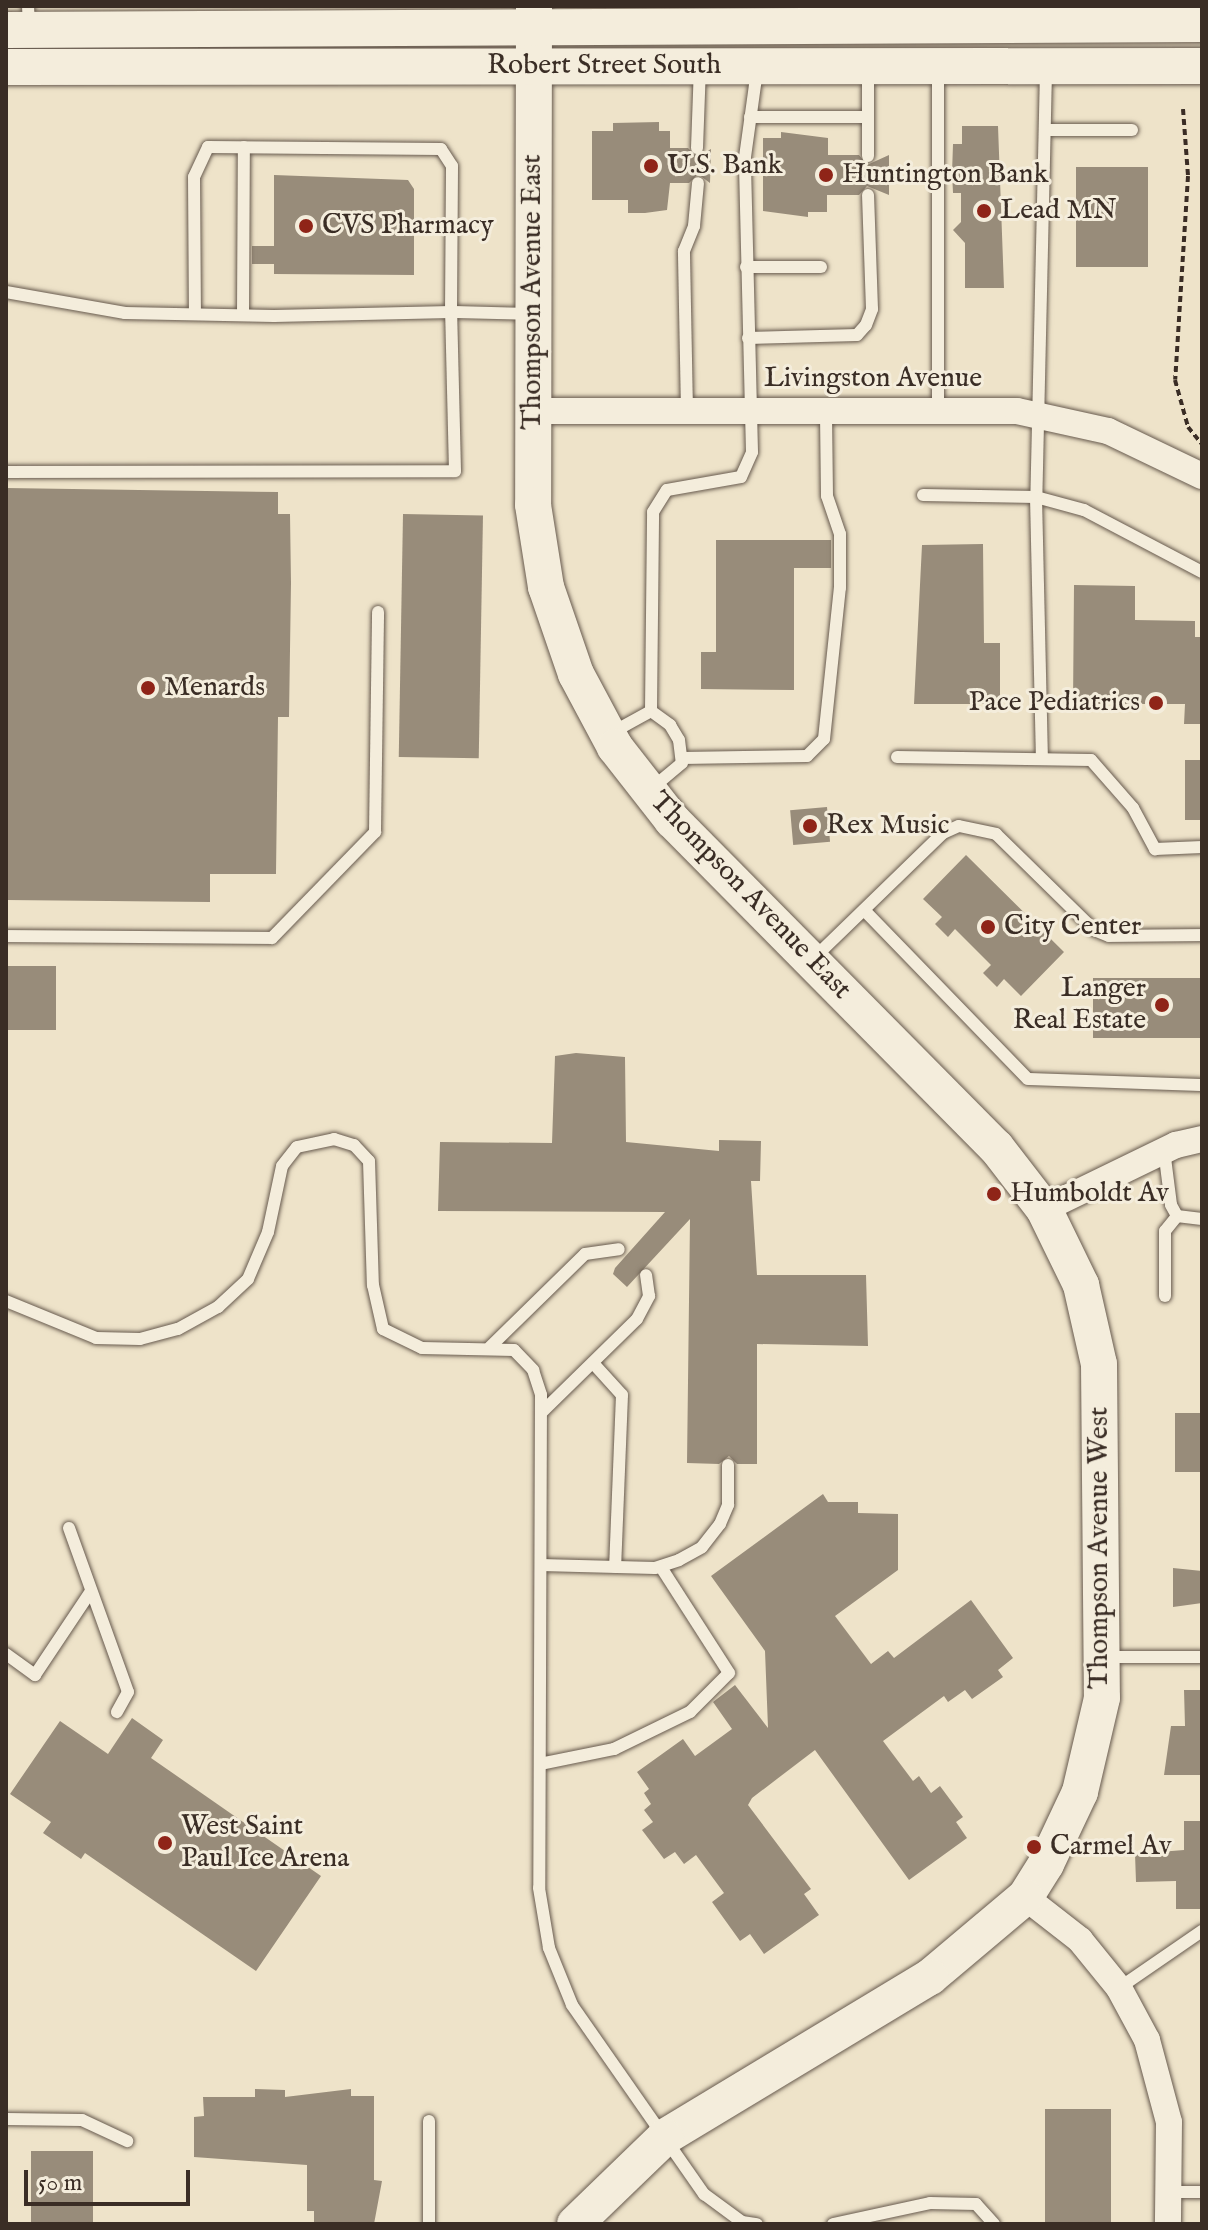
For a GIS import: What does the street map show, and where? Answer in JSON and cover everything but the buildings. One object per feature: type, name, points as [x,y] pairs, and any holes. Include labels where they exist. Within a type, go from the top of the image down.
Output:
[{"type":"street","name":"Robert Street South","points":[[21,22],[386,21],[534,16],[1113,15],[1202,24]]},
{"type":"street","name":"Thompson Avenue East","points":[[534,16],[533,505],[546,587],[576,674],[609,735],[649,791],[811,961],[996,1147],[1044,1209]]},
{"type":"street","name":"Robert Street South","points":[[6,67],[1202,66]]},
{"type":"street","name":"Livingston Avenue","points":[[531,411],[938,411],[1042,416],[1108,431],[1202,476]]},
{"type":"street","points":[[1044,1209],[1164,1150],[1202,1139]]},
{"type":"street","name":"Thompson Avenue West","points":[[575,2224],[665,2137],[930,1977],[1025,1897],[1080,1792],[1102,1698],[1104,1657],[1099,1364],[1081,1285],[1044,1209]]},
{"type":"street","points":[[1025,1897],[1080,1940],[1119,1988],[1160,2076],[1169,2122],[1168,2224]]},
{"type":"lane","points":[[697,148],[700,66]]},
{"type":"lane","points":[[651,711],[653,512],[667,490],[741,477],[752,452],[746,267],[750,117],[757,66]]},
{"type":"lane","points":[[868,66],[868,156]]},
{"type":"lane","points":[[938,66],[938,411]]},
{"type":"lane","points":[[1042,758],[1036,497],[1042,416],[1046,66]]},
{"type":"lane","points":[[750,117],[867,117]]},
{"type":"lane","points":[[1046,130],[1132,130]]},
{"type":"lane","points":[[6,472],[455,471],[451,312],[452,166],[441,149],[208,147],[196,163],[195,314]]},
{"type":"lane","points":[[243,315],[244,147]]},
{"type":"lane","points":[[687,411],[684,251],[694,226],[698,183]]},
{"type":"lane","points":[[748,338],[857,335],[866,325],[872,309],[868,195]]},
{"type":"lane","points":[[746,267],[821,267]]},
{"type":"lane","points":[[6,292],[125,313],[532,314]]},
{"type":"lane","points":[[649,791],[682,758],[816,751],[824,739],[840,534],[827,496],[826,411]]},
{"type":"lane","points":[[923,495],[1036,497],[1084,510],[1202,572]]},
{"type":"lane","points":[[6,936],[272,938],[375,832],[378,612]]},
{"type":"lane","points":[[609,735],[651,711]]},
{"type":"lane","points":[[651,711],[670,725],[682,758]]},
{"type":"lane","points":[[897,757],[1091,760],[1133,808],[1155,849],[1202,847]]},
{"type":"lane","points":[[811,961],[943,833],[977,826],[996,834],[1094,930],[1109,936],[1202,935]]},
{"type":"lane","points":[[864,910],[1028,1079],[1202,1085]]},
{"type":"lane","points":[[6,1301],[96,1338],[140,1339],[178,1329],[218,1307],[248,1279],[268,1232],[282,1166],[297,1147],[334,1139],[354,1145],[369,1161],[373,1285],[383,1329],[422,1348],[490,1347],[514,1350],[533,1370],[541,1413],[539,1888],[549,1948],[572,2005],[718,2209],[757,2224]]},
{"type":"lane","points":[[1164,1150],[1177,1216],[1165,1231],[1165,1296]]},
{"type":"lane","points":[[1177,1216],[1202,1219]]},
{"type":"lane","points":[[490,1347],[585,1254],[619,1249]]},
{"type":"lane","points":[[541,1413],[637,1319],[649,1296],[646,1275]]},
{"type":"lane","points":[[593,1363],[622,1395],[615,1567]]},
{"type":"lane","points":[[541,1565],[661,1567],[702,1547],[720,1524],[728,1505],[728,1465]]},
{"type":"lane","points":[[69,1528],[128,1692],[117,1712]]},
{"type":"lane","points":[[540,1764],[614,1749],[639,1737],[690,1712],[729,1673],[661,1567]]},
{"type":"lane","points":[[6,1654],[35,1675],[91,1591]]},
{"type":"lane","points":[[1104,1657],[1202,1657]]},
{"type":"lane","points":[[1119,1988],[1202,1931]]},
{"type":"lane","points":[[6,2119],[82,2120],[127,2141]]},
{"type":"lane","points":[[429,2121],[429,2224]]},
{"type":"lane","points":[[1168,2192],[1202,2192]]},
{"type":"lane","points":[[833,2224],[930,2203],[976,2204],[994,2224]]},
{"type":"path","points":[[1183,109],[1188,176],[1175,380],[1188,427],[1202,444]]},
{"type":"place","name":"U.S. Bank","points":[[651,166]]},
{"type":"place","name":"Huntington Bank","points":[[826,175]]},
{"type":"place","name":"Lead MN","points":[[984,211]]},
{"type":"place","name":"CVS Pharmacy","points":[[306,226]]},
{"type":"place","name":"Menards","points":[[148,688]]},
{"type":"place","name":"Pace Pediatrics","points":[[1156,703]]},
{"type":"place","name":"Rex Music","points":[[810,826]]},
{"type":"place","name":"City Center","points":[[988,927]]},
{"type":"place","name":"Langer Real Estate","points":[[1162,1005]]},
{"type":"place","name":"Humboldt Av","points":[[994,1194]]},
{"type":"place","name":"West Saint Paul Ice Arena","points":[[165,1843]]},
{"type":"place","name":"Carmel Av","points":[[1034,1847]]}]
